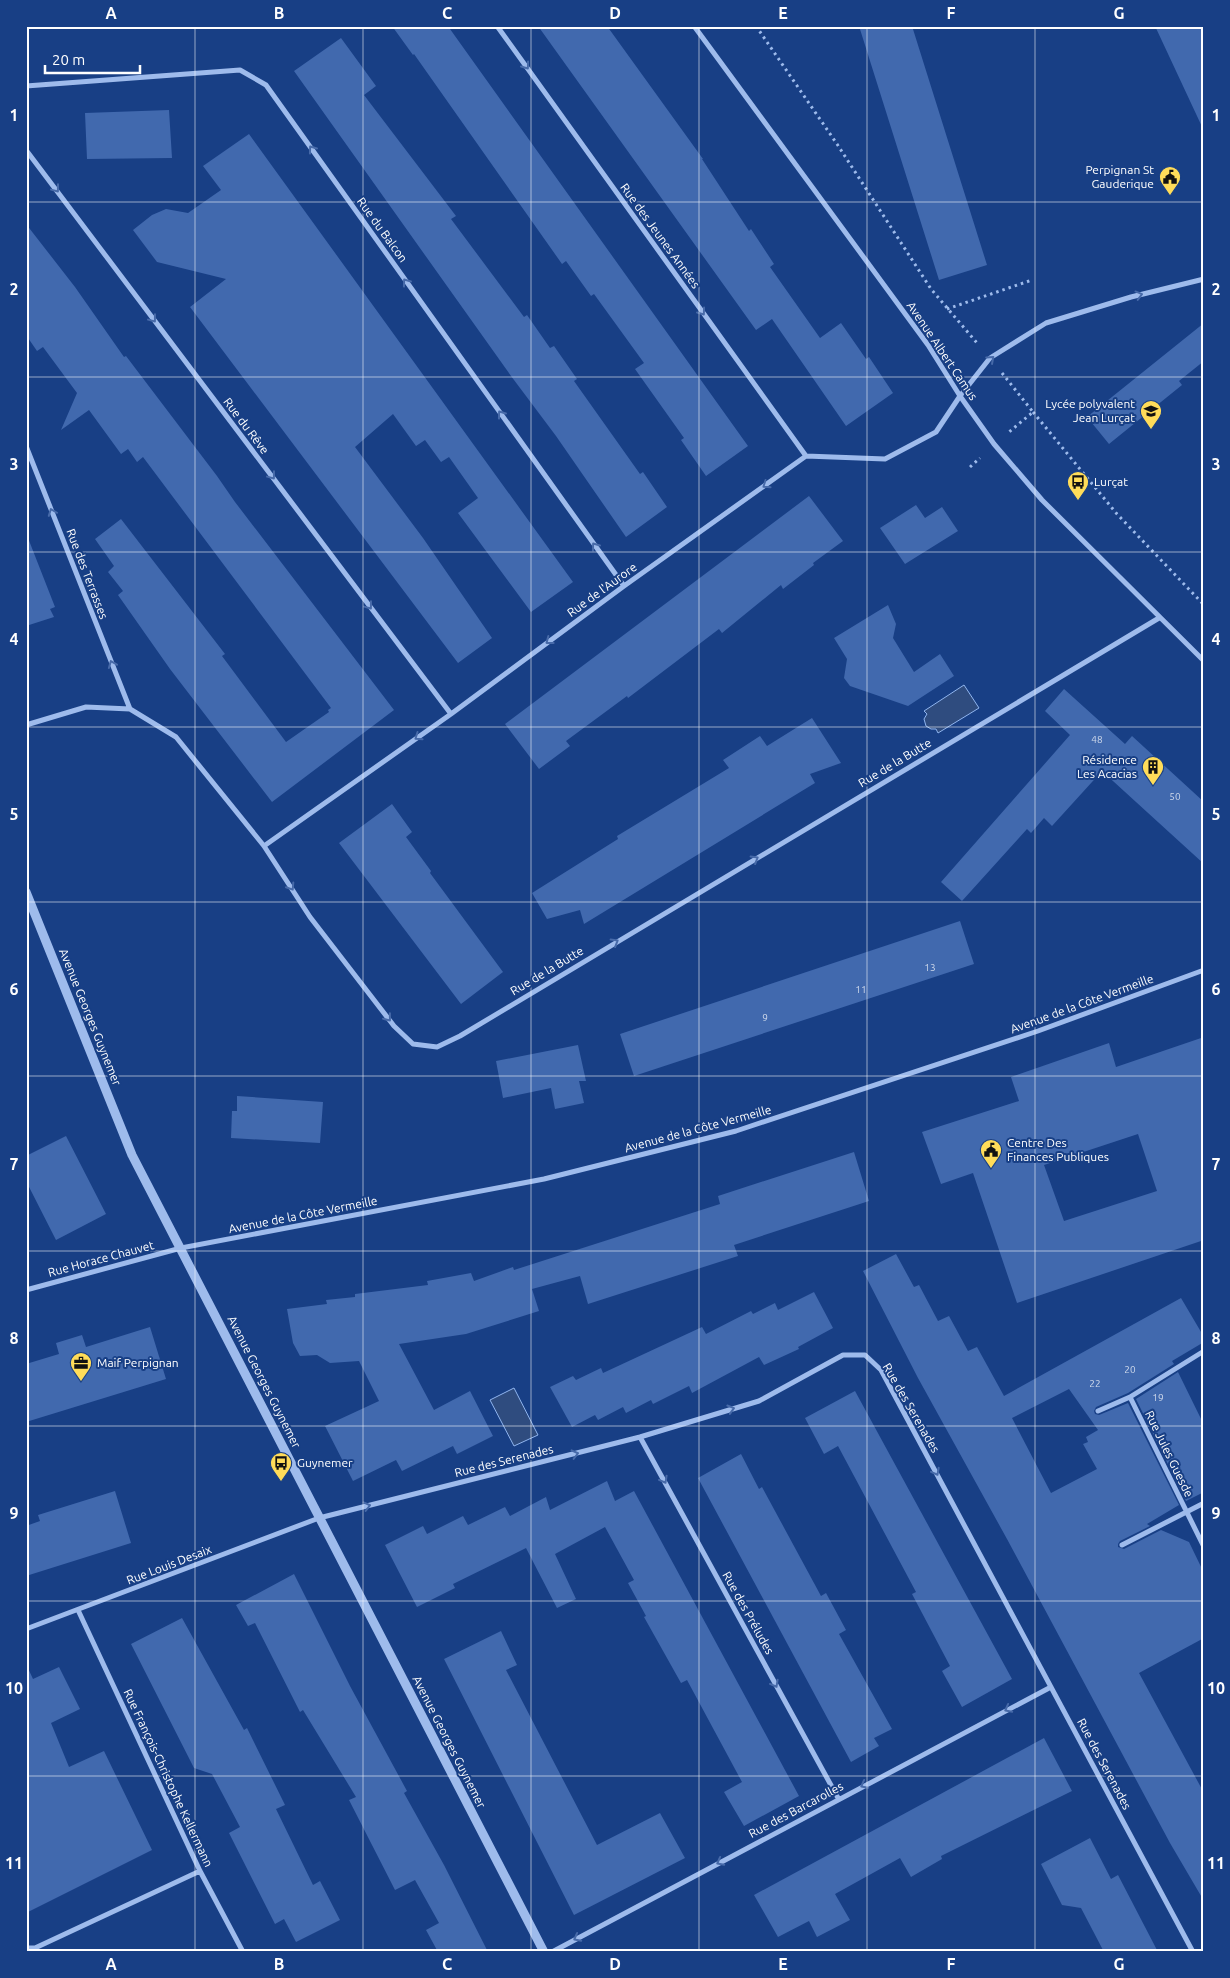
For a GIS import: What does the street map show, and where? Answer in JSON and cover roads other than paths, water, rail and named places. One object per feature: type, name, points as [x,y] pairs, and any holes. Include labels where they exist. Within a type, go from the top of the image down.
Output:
[{"type":"street","name":"Rue des Jeunes Années","points":[[497,26],[806,456]]},
{"type":"street","name":"Avenue Albert Camus","points":[[694,26],[928,345],[960,396],[994,444],[1042,500],[1204,661]]},
{"type":"street","name":"Rue du Balcon","points":[[26,86],[240,70],[266,85],[624,586]]},
{"type":"street","name":"Rue du Rêve","points":[[26,150],[451,714]]},
{"type":"street","points":[[806,456],[885,459],[936,432],[960,396],[990,358],[1046,323],[1204,279]]},
{"type":"street","name":"Rue des Terrasses","points":[[26,446],[130,709]]},
{"type":"street","name":"Rue de l'Aurore","points":[[264,846],[451,714],[624,586],[806,456]]},
{"type":"street","name":"Rue de la Butte","points":[[130,709],[176,737],[264,846],[310,917],[394,1026],[413,1044],[437,1047],[460,1036],[1159,618]]},
{"type":"street","points":[[26,725],[86,708],[130,709]]},
{"type":"street","name":"Avenue Georges Guynemer","points":[[26,892],[132,1155],[544,1952]]},
{"type":"street","name":"Avenue de la Côte Vermeille","points":[[181,1248],[544,1179],[736,1131],[1038,1031],[1204,970]]},
{"type":"street","name":"Rue Horace Chauvet","points":[[26,1290],[181,1248]]},
{"type":"street","points":[[1098,1412],[1130,1397],[1204,1351]]},
{"type":"street","name":"Rue des Serenades","points":[[319,1518],[640,1437],[759,1401],[843,1355],[866,1355],[881,1370],[1193,1952]]},
{"type":"street","name":"Rue Jules Guesde","points":[[1130,1397],[1204,1547]]},
{"type":"street","name":"Rue des Préludes","points":[[640,1437],[838,1798]]},
{"type":"street","points":[[1122,1546],[1204,1503]]},
{"type":"street","name":"Rue Louis Desaix","points":[[26,1629],[319,1518]]},
{"type":"street","name":"Rue François-Christophe Kellermann","points":[[78,1610],[200,1872],[244,1952]]},
{"type":"street","name":"Rue des Barcarolles","points":[[552,1952],[838,1798],[1051,1687]]},
{"type":"street","points":[[26,1948],[35,1948],[200,1872]]},
{"type":"water","points":[[964,685],[979,708],[938,733],[936,729],[926,726],[924,719],[927,714],[924,711]]},
{"type":"water","points":[[514,1388],[538,1435],[514,1446],[490,1400]]},
{"type":"place","name":"Perpignan St Gauderique","points":[[1170,196]]},
{"type":"place","name":"Lycée polyvalent Jean Lurçat","points":[[1151,430]]},
{"type":"place","name":"Lurçat","points":[[1078,501]]},
{"type":"place","name":"Résidence Les Acacias","points":[[1153,786]]},
{"type":"place","name":"Centre Des Finances Publiques","points":[[991,1169]]},
{"type":"place","name":"Maif Perpignan","points":[[81,1382]]},
{"type":"place","name":"Guynemer","points":[[281,1482]]}]
